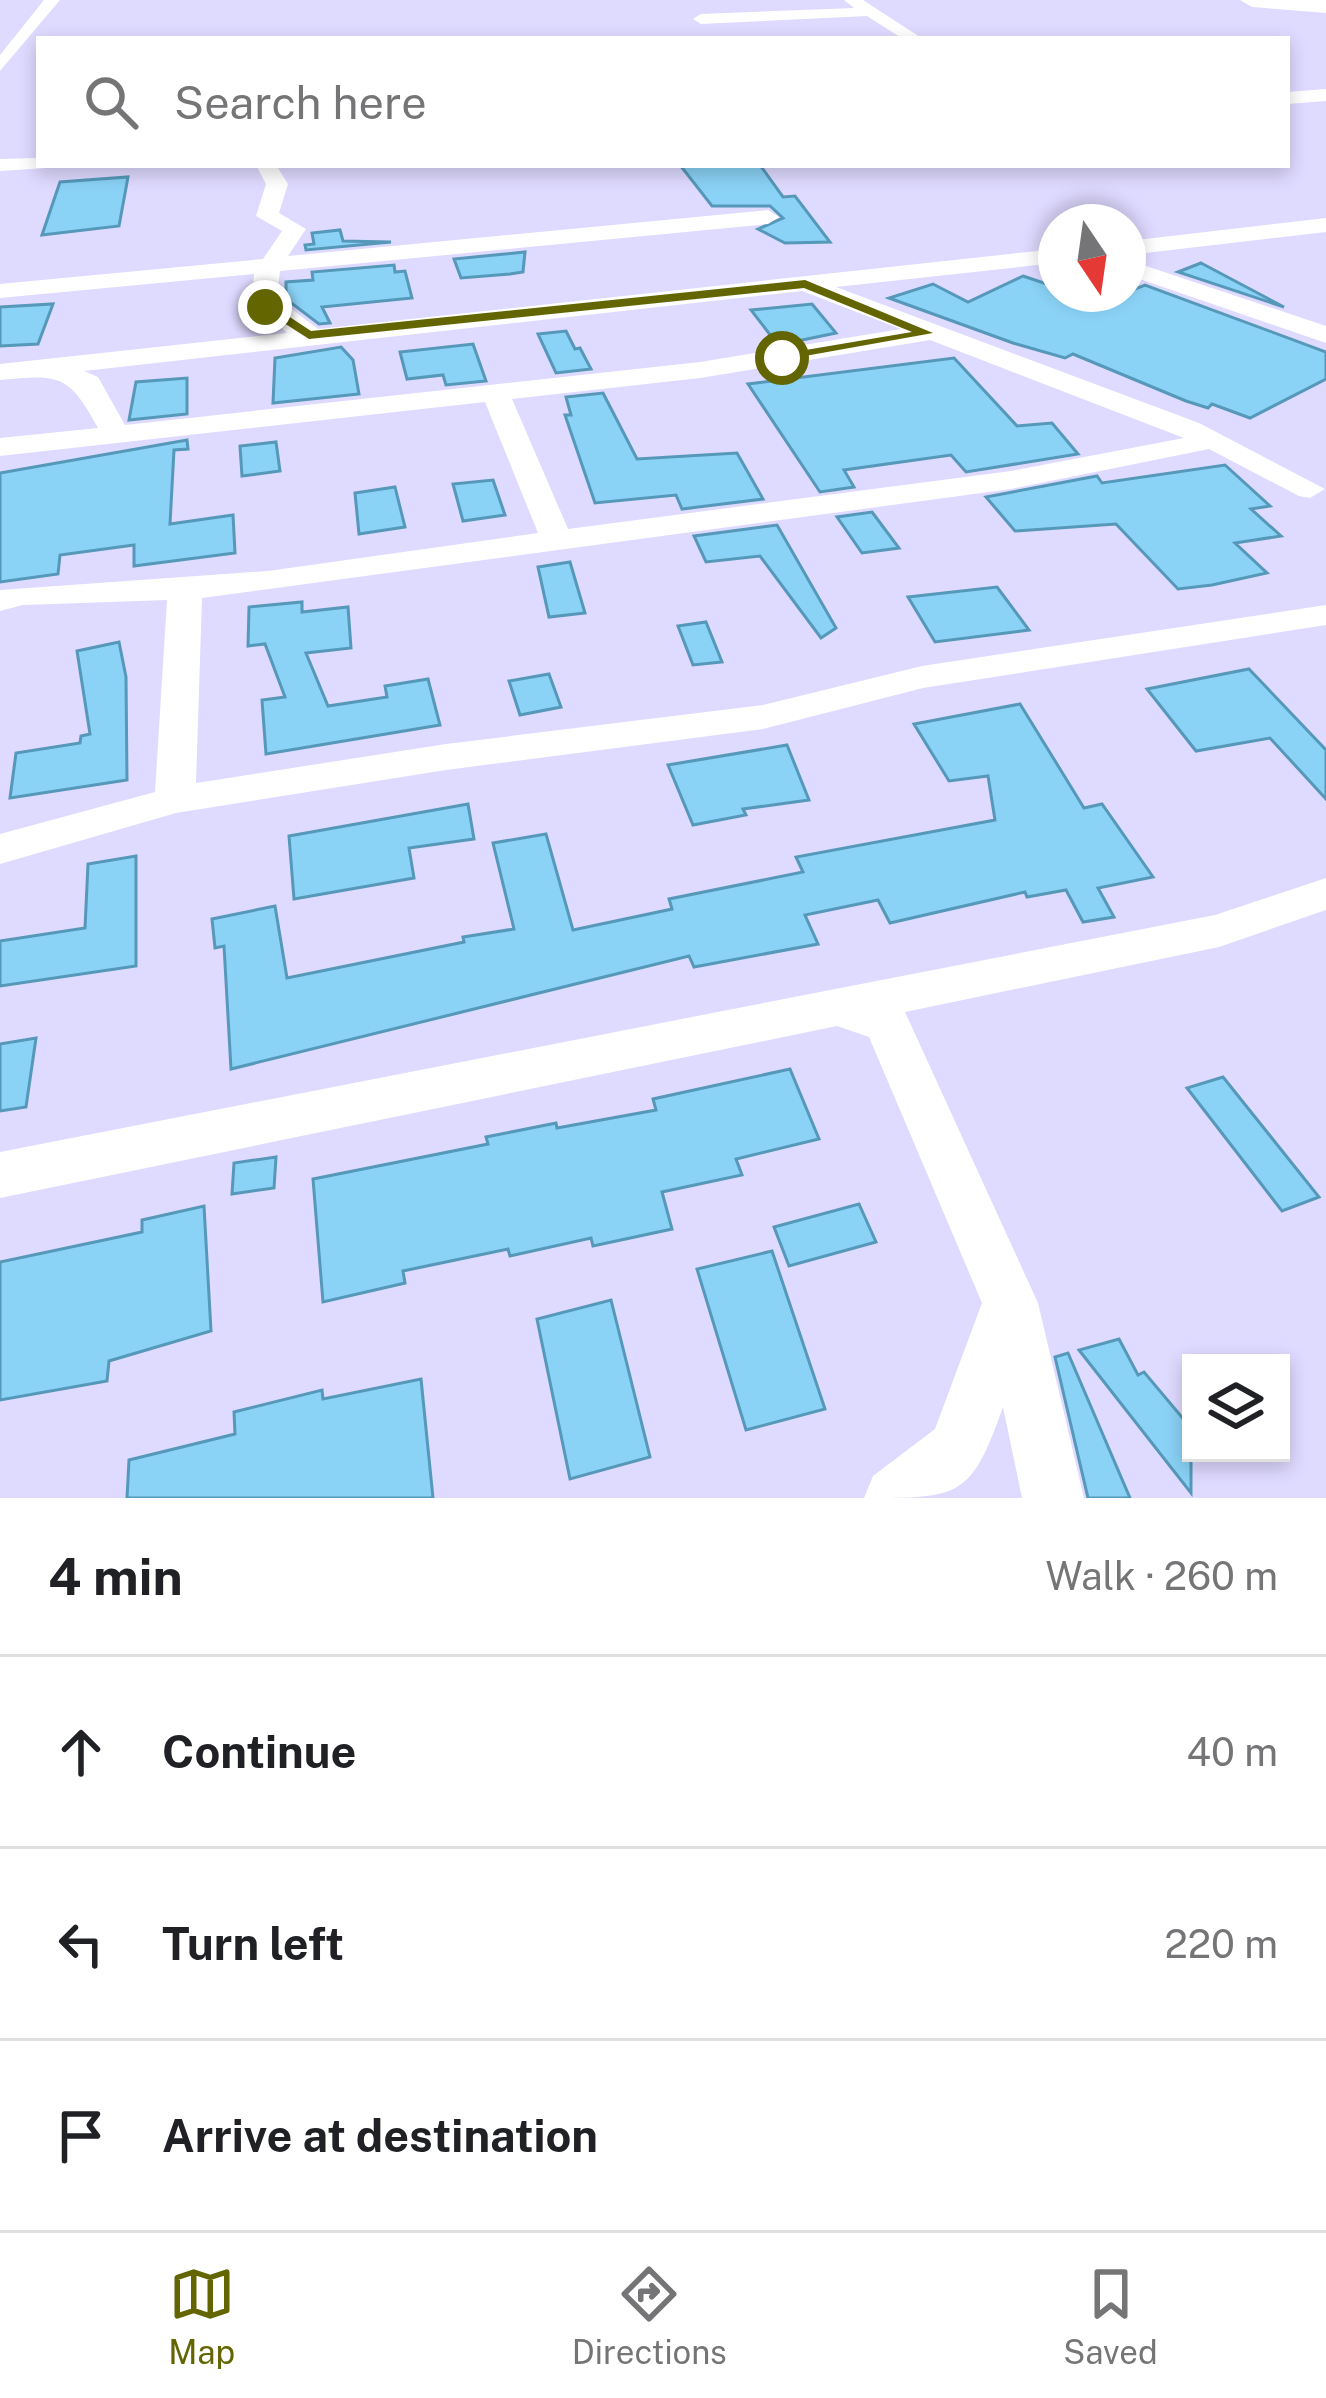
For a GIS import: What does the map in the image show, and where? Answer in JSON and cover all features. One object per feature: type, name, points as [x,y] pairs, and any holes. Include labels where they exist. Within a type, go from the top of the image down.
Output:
[{"type":"highway","points":[[1252,0],[1326,7]]},
{"type":"street","points":[[0,66],[52,0]]},
{"type":"street","points":[[700,19],[859,6],[909,36]]},
{"type":"street","points":[[1290,98],[1326,95]]},
{"type":"street","points":[[0,162],[32,164]]},
{"type":"street","points":[[268,168],[278,184],[267,216],[296,229],[261,274],[265,307],[309,335]]},
{"type":"street","points":[[0,290],[768,217]]},
{"type":"street","points":[[1146,246],[1326,225]]},
{"type":"street","points":[[0,372],[1038,258]]},
{"type":"street","points":[[1146,273],[1326,335]]},
{"type":"street","points":[[805,284],[927,333],[1098,390],[1321,491]]},
{"type":"street","points":[[0,447],[700,370],[927,333]]},
{"type":"street","points":[[55,367],[88,383],[115,434]]},
{"type":"street","points":[[495,392],[556,539]]},
{"type":"street","points":[[0,601],[22,595],[185,593],[366,572],[556,539],[1053,470],[1211,440]]},
{"type":"street","points":[[176,800],[185,593]]},
{"type":"street","points":[[0,849],[176,800],[446,757],[764,717],[922,677],[1326,615]]},
{"type":"street","points":[[0,1175],[554,1060],[676,1041],[832,1005],[1219,931],[1326,895]]},
{"type":"street","points":[[832,1005],[886,1024],[1010,1303],[1053,1498]]},
{"type":"street","points":[[895,1498],[958,1450],[1010,1303]]},
{"type":"building","points":[[682,168],[762,168],[783,197],[795,196],[830,242],[785,243],[758,229],[783,218],[770,206],[712,206]]},
{"type":"building","points":[[128,177],[119,226],[42,235],[60,182]]},
{"type":"building","points":[[340,230],[343,241],[391,242],[306,250],[305,245],[314,244],[312,233]]},
{"type":"building","points":[[525,252],[523,272],[510,274],[461,278],[454,259]]},
{"type":"building","points":[[1201,263],[1284,307],[1178,272]]},
{"type":"building","points":[[394,265],[395,272],[405,271],[412,298],[322,307],[330,323],[319,324],[286,299],[286,282],[313,280],[312,272]]},
{"type":"building","points":[[1023,276],[1038,281],[1038,312],[1146,312],[1146,285],[1326,352],[1326,379],[1250,418],[1212,404],[1208,408],[1186,401],[1073,354],[1065,358],[1013,343],[889,298],[933,284],[968,302]]},
{"type":"building","points":[[53,304],[38,344],[0,346],[0,307]]},
{"type":"building","points":[[812,304],[836,333],[778,345],[751,310]]},
{"type":"building","points":[[566,331],[591,369],[556,373],[538,334]]},
{"type":"building","points":[[473,344],[486,381],[446,385],[443,375],[407,379],[400,352]]},
{"type":"building","points":[[341,347],[353,360],[359,394],[273,403],[275,358]]},
{"type":"building","points":[[954,358],[1017,426],[1052,423],[1078,454],[966,472],[951,455],[844,470],[854,487],[820,492],[748,384]]},
{"type":"building","points":[[187,378],[187,414],[129,420],[136,382]]},
{"type":"building","points":[[603,393],[637,459],[737,453],[763,499],[682,509],[676,495],[595,503],[565,415],[571,415],[566,397]]},
{"type":"building","points":[[187,440],[188,449],[174,450],[170,524],[233,515],[235,553],[134,566],[134,545],[60,555],[58,574],[0,582],[0,473]]},
{"type":"building","points":[[276,442],[280,471],[242,476],[240,446]]},
{"type":"building","points":[[1225,465],[1270,506],[1251,509],[1281,536],[1235,543],[1267,573],[1212,585],[1178,589],[1116,524],[1015,531],[986,497],[1097,476],[1102,483]]},
{"type":"building","points":[[493,480],[505,515],[463,521],[453,484]]},
{"type":"building","points":[[395,487],[405,527],[359,534],[355,493]]},
{"type":"building","points":[[872,512],[899,548],[862,553],[837,517]]},
{"type":"building","points":[[777,525],[836,628],[821,638],[760,556],[706,562],[694,536]]},
{"type":"building","points":[[570,562],[585,613],[549,617],[538,567]]},
{"type":"building","points":[[997,587],[1029,630],[935,642],[908,597]]},
{"type":"building","points":[[302,602],[302,612],[348,607],[351,648],[306,653],[328,706],[387,697],[385,686],[428,679],[440,725],[266,754],[262,700],[285,697],[265,644],[248,646],[249,607]]},
{"type":"building","points":[[706,622],[722,662],[693,665],[678,626]]},
{"type":"building","points":[[119,642],[126,677],[127,780],[10,798],[16,753],[80,743],[81,736],[90,734],[77,651]]},
{"type":"building","points":[[1249,669],[1326,750],[1326,799],[1270,738],[1196,751],[1147,689]]},
{"type":"building","points":[[549,674],[561,707],[520,715],[509,681]]},
{"type":"building","points":[[1020,704],[1084,808],[1102,804],[1153,877],[1098,888],[1114,917],[1083,922],[1066,890],[1027,897],[1025,892],[890,923],[878,900],[805,915],[818,944],[694,967],[689,956],[231,1069],[224,946],[215,948],[212,919],[275,906],[287,978],[464,942],[463,937],[514,929],[493,843],[546,834],[573,930],[672,909],[669,899],[803,872],[796,857],[995,820],[988,776],[949,781],[914,724]]},
{"type":"building","points":[[787,745],[809,800],[743,809],[746,815],[693,825],[668,765]]},
{"type":"building","points":[[468,804],[474,839],[409,848],[414,878],[294,899],[289,836]]},
{"type":"building","points":[[136,856],[136,966],[0,986],[0,941],[85,928],[88,864]]},
{"type":"building","points":[[36,1038],[26,1107],[0,1111],[0,1044]]},
{"type":"building","points":[[790,1069],[819,1139],[736,1159],[742,1175],[662,1192],[672,1229],[593,1246],[591,1238],[510,1256],[508,1249],[403,1271],[405,1283],[323,1302],[313,1179],[488,1144],[486,1137],[656,1110],[653,1099]]},
{"type":"building","points":[[1223,1077],[1319,1197],[1282,1211],[1187,1088]]},
{"type":"building","points":[[276,1157],[274,1188],[232,1194],[234,1163]]},
{"type":"building","points":[[859,1204],[876,1242],[789,1266],[774,1227]]},
{"type":"building","points":[[204,1206],[211,1331],[109,1361],[107,1381],[0,1400],[0,1262],[142,1232],[142,1220]]},
{"type":"building","points":[[772,1251],[825,1409],[746,1430],[697,1269]]},
{"type":"building","points":[[611,1300],[650,1457],[570,1479],[537,1319]]},
{"type":"building","points":[[1119,1339],[1138,1375],[1144,1372],[1182,1417],[1182,1462],[1191,1462],[1191,1493],[1079,1350]]},
{"type":"building","points":[[1068,1353],[1130,1498],[1088,1498],[1055,1357]]},
{"type":"building","points":[[421,1379],[433,1498],[127,1498],[129,1460],[235,1434],[234,1412],[322,1390],[323,1399]]},
{"type":"route","points":[[265,307],[309,335],[805,284],[927,333],[782,358]]}]
